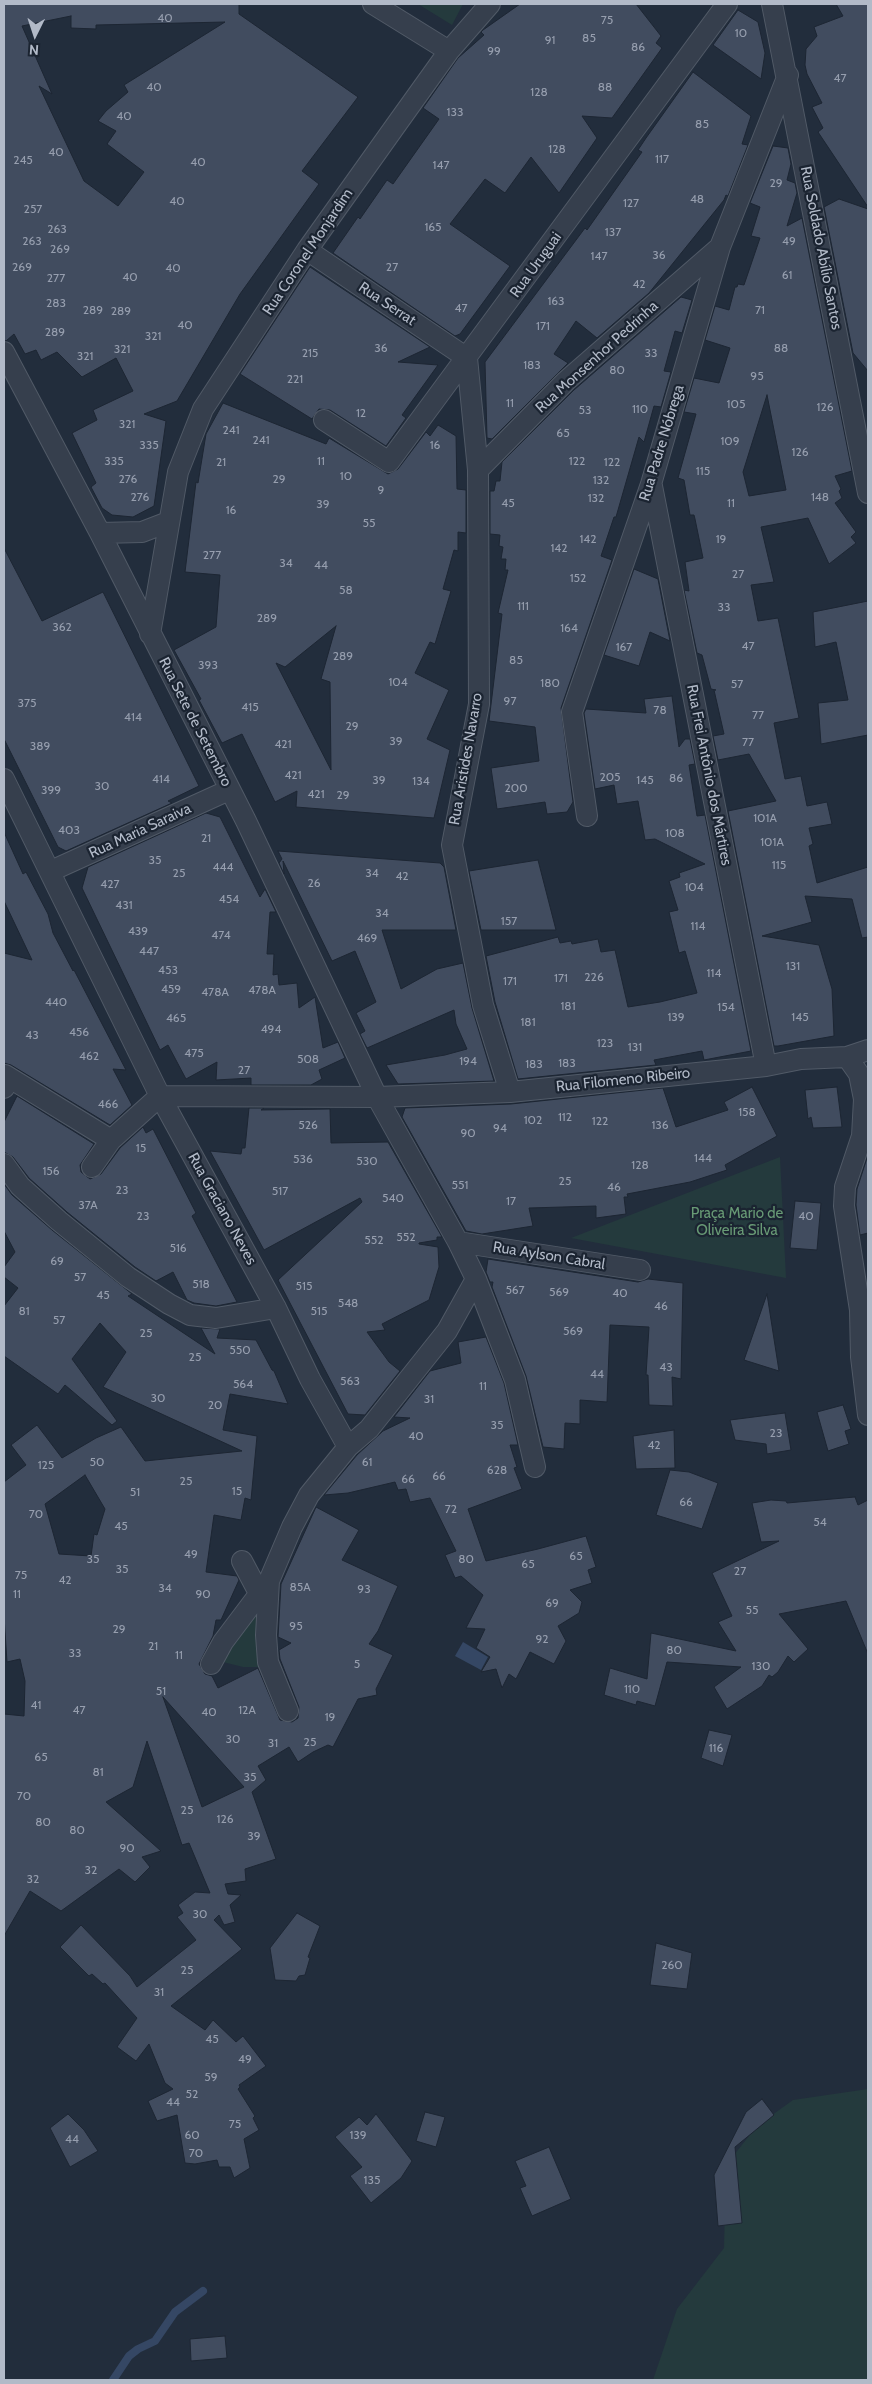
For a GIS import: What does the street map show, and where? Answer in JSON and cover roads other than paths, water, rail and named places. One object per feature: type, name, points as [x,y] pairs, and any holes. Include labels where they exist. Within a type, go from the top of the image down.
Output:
[{"type":"street","points":[[373,4],[449,51]]},
{"type":"street","name":"Rua Coronel Monjardim","points":[[150,634],[178,472],[202,408],[307,250],[449,51],[490,4]]},
{"type":"street","name":"Rua Uruguai","points":[[324,420],[389,462],[727,4]]},
{"type":"street","name":"Rua Soldado Abílio Santos","points":[[772,4],[788,75],[868,493]]},
{"type":"street","name":"Rua Padre Nóbrega","points":[[588,816],[572,712],[651,484],[720,248],[788,75]]},
{"type":"street","name":"Rua Monsenhor Pedrinha","points":[[478,470],[566,381],[720,248]]},
{"type":"street","name":"Rua Serrat","points":[[307,250],[467,358]]},
{"type":"street","name":"Rua Sete de Setembro","points":[[4,352],[100,533],[229,790],[377,1097]]},
{"type":"street","name":"Rua Aristides Navarro","points":[[467,358],[478,470],[479,704],[452,845],[484,1005],[510,1092]]},
{"type":"street","name":"Rua Frei Antônio dos Mártires","points":[[651,484],[766,1066]]},
{"type":"street","points":[[100,533],[142,532],[168,522]]},
{"type":"street","name":"Rua Graciano Neves","points":[[4,779],[51,871],[160,1096],[276,1308],[310,1379],[348,1448]]},
{"type":"street","name":"Rua Maria Saraiva","points":[[51,871],[229,790]]},
{"type":"street","name":"Rua Filomeno Ribeiro","points":[[160,1096],[377,1097],[510,1092],[766,1066],[801,1059],[847,1057],[868,1050]]},
{"type":"street","points":[[847,1057],[860,1074],[864,1099],[862,1136],[845,1187],[844,1206],[860,1310],[861,1357],[868,1415]]},
{"type":"street","points":[[4,1088],[5,1076],[110,1140]]},
{"type":"street","points":[[92,1167],[110,1140],[160,1096]]},
{"type":"street","points":[[377,1097],[458,1242],[476,1279],[516,1380],[536,1467]]},
{"type":"street","points":[[4,1164],[20,1186],[59,1221],[128,1277],[169,1304],[190,1314],[216,1318],[276,1308]]},
{"type":"street","name":"Rua Aylson Cabral","points":[[458,1242],[640,1270]]},
{"type":"street","points":[[211,1664],[223,1642],[264,1587],[309,1495],[348,1448],[370,1428],[447,1331],[476,1279]]},
{"type":"street","points":[[242,1561],[264,1587],[268,1662],[288,1711]]},
{"type":"water","points":[[463,1642],[488,1657],[481,1670],[455,1656]]},
{"type":"waterway","points":[[113,2380],[129,2356],[138,2349],[155,2341],[175,2312],[203,2291]]},
{"type":"park label","name":"Praça Mario de Oliveira Silva","points":[[737,1222]]}]
